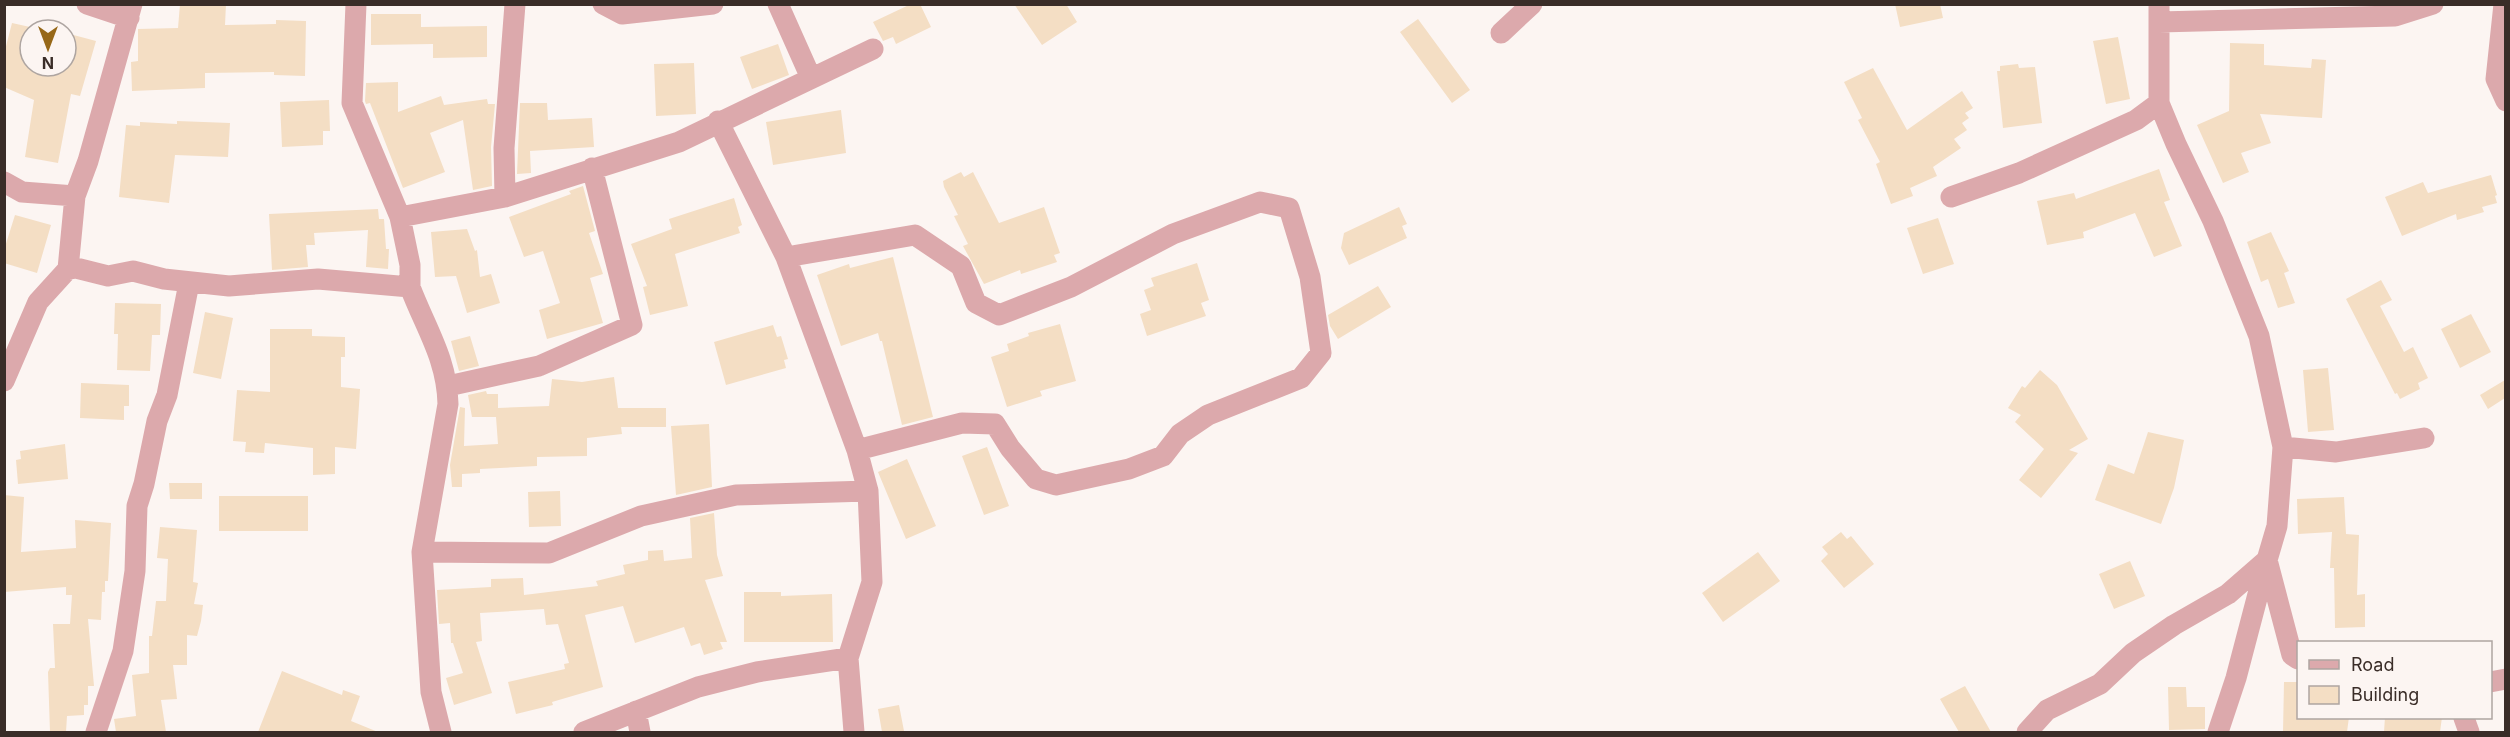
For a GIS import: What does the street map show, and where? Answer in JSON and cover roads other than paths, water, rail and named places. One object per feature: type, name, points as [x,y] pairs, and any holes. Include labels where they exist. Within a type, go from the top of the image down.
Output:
[{"type":"street","points":[[4,381],[38,302],[68,269],[75,196],[88,161],[131,11],[87,4]]},
{"type":"street","points":[[356,4],[351,103],[400,217],[410,266],[410,287],[440,355],[447,387],[448,405],[422,552],[431,692],[441,732]]},
{"type":"street","points":[[505,197],[504,148],[514,4]]},
{"type":"street","points":[[603,4],[622,14],[713,4]]},
{"type":"street","points":[[778,4],[811,78]]},
{"type":"street","points":[[1501,33],[1532,4]]},
{"type":"street","points":[[2218,732],[2236,678],[2277,526],[2283,447],[2259,336],[2213,221],[2159,103],[2159,13],[2395,16],[2433,4]]},
{"type":"street","points":[[2504,4],[2496,79],[2505,100]]},
{"type":"street","points":[[400,217],[505,197],[679,142],[718,121],[873,49]]},
{"type":"street","points":[[1951,197],[2019,173],[2136,120],[2159,103]]},
{"type":"street","points":[[718,121],[786,257],[857,450],[868,491],[872,582],[848,658],[854,732]]},
{"type":"street","points":[[447,387],[538,366],[632,325],[592,168]]},
{"type":"street","points":[[4,182],[22,192],[75,196]]},
{"type":"street","points":[[786,257],[915,235],[961,266],[976,303],[999,315],[1071,287],[1173,234],[1260,202],[1290,208],[1310,277],[1321,353],[1301,378],[1208,415],[1180,434],[1162,456],[1129,469],[1056,485],[1036,479],[1010,448],[995,424],[962,423],[857,450]]},
{"type":"street","points":[[68,269],[76,268],[108,276],[133,271],[189,283],[229,286],[318,279],[410,287]]},
{"type":"street","points":[[96,732],[123,651],[135,571],[137,506],[157,421],[167,396],[189,283]]},
{"type":"street","points":[[2283,447],[2336,452],[2424,438]]},
{"type":"street","points":[[422,552],[549,553],[641,516],[736,495],[868,491]]},
{"type":"street","points":[[2267,560],[2292,655],[2297,658]]},
{"type":"street","points":[[2027,732],[2047,710],[2100,684],[2133,653],[2174,625],[2228,594],[2267,560]]},
{"type":"street","points":[[584,732],[698,687],[748,674],[848,658]]},
{"type":"street","points":[[636,711],[640,732]]}]
